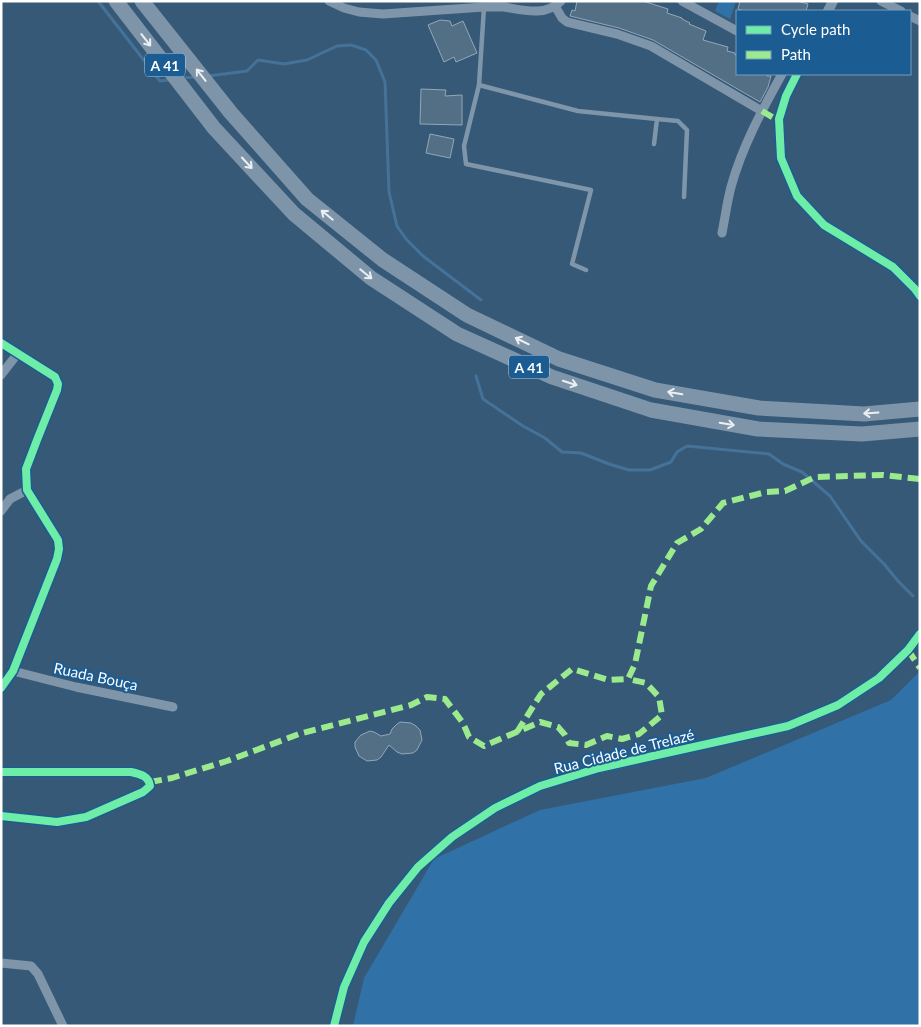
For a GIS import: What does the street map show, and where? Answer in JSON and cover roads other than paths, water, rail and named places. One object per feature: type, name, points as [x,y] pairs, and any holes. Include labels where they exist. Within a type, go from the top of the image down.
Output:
[{"type":"highway","name":"A 41","points":[[116,1],[214,128],[294,214],[371,278],[457,334],[552,377],[651,410],[758,429],[862,434],[920,429]]},
{"type":"highway","name":"A 41","points":[[142,1],[231,114],[307,199],[383,260],[467,315],[559,359],[655,390],[759,408],[864,414],[920,410]]},
{"type":"street","points":[[329,1],[359,12],[383,14],[484,7],[534,11],[546,10],[558,4],[562,18],[567,22],[617,34],[651,46],[762,111]]},
{"type":"street","points":[[682,1],[736,30]]},
{"type":"street","points":[[881,1],[899,10]]},
{"type":"street","points":[[722,233],[731,188],[739,163],[762,111],[781,75]]},
{"type":"street","points":[[796,75],[786,96],[780,121],[781,158],[797,196],[824,225],[893,267],[920,296]]},
{"type":"street","points":[[1,343],[55,377],[58,384],[26,469],[26,490],[58,540],[59,549],[57,560],[13,671],[1,688]]},
{"type":"street","points":[[1,375],[18,354]]},
{"type":"street","points":[[1,512],[10,499],[26,490]]},
{"type":"street","name":"Rua Cidade de Trelazé","points":[[334,1026],[344,987],[364,942],[389,903],[418,867],[452,837],[488,812],[540,786],[599,768],[788,726],[838,705],[879,678],[908,650],[920,634]]},
{"type":"street","name":"Ruada Bouça","points":[[13,671],[76,687],[173,707]]},
{"type":"street","points":[[1,772],[131,772],[140,774],[150,782],[150,786],[143,792],[86,817],[56,822],[1,816]]},
{"type":"street","points":[[1,963],[31,966],[38,974],[63,1026]]},
{"type":"lane","points":[[484,7],[479,85],[464,146],[466,164],[592,190],[572,264],[586,270]]},
{"type":"lane","points":[[479,85],[578,111],[678,121],[687,130],[684,196]]},
{"type":"lane","points":[[654,144],[657,119]]},
{"type":"waterway","points":[[98,1],[160,81],[170,80]]},
{"type":"waterway","points":[[208,76],[247,71],[258,60],[284,64],[307,60],[337,46],[351,45],[366,50],[376,60],[385,82],[389,192],[397,226],[406,239],[423,256],[481,300]]},
{"type":"waterway","points":[[181,78],[197,77]]},
{"type":"waterway","points":[[476,376],[483,399],[523,426],[545,438],[562,452],[581,453],[629,470],[650,470],[671,462],[677,452],[687,446],[769,454],[783,464],[802,472],[830,496],[861,541],[913,596]]}]
